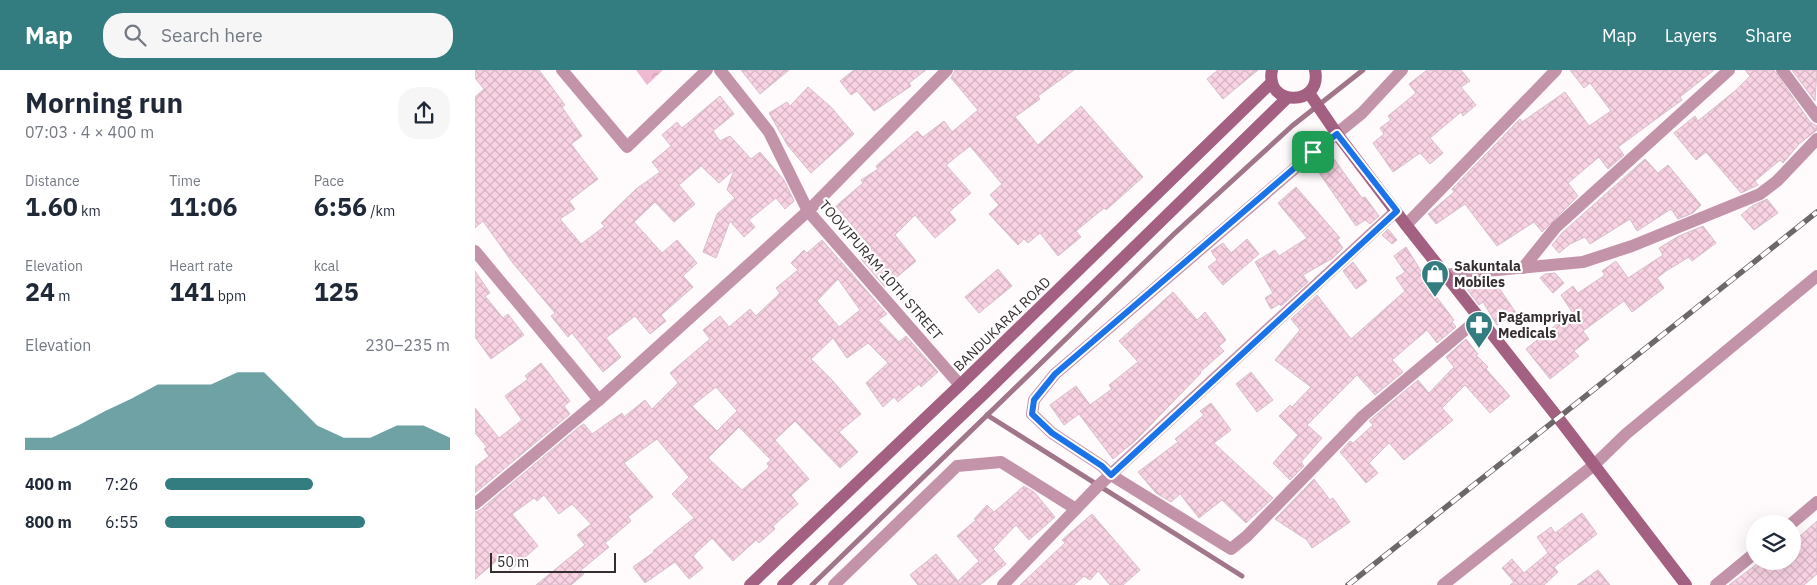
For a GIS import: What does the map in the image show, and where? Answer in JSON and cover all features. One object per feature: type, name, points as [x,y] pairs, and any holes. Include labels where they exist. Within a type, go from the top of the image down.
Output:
[{"type":"main road","points":[[1311,97],[1315,86],[1315,70]]},
{"type":"main road","points":[[1272,76],[1277,92],[1287,98],[1311,97]]},
{"type":"main road","name":"BANDUKARAI ROAD","points":[[750,585],[961,385],[1272,76]]},
{"type":"main road","points":[[1311,97],[1444,275],[1686,585]]},
{"type":"main road","points":[[783,585],[987,391],[1287,98]]},
{"type":"street","points":[[562,70],[627,148],[707,70]]},
{"type":"street","name":"TOOVIPURAM 10TH STREET","points":[[720,70],[769,132],[808,211],[961,385]]},
{"type":"street","points":[[475,504],[599,400],[808,211],[947,70]]},
{"type":"street","points":[[1402,70],[1362,113],[1306,158],[1055,374],[1034,400],[1032,414],[1052,433],[1102,466],[1109,478],[1231,549],[1247,536],[1363,416],[1478,319]]},
{"type":"street","points":[[1406,225],[1556,70]]},
{"type":"street","points":[[1523,268],[1556,227],[1729,70]]},
{"type":"street","points":[[1782,70],[1817,117]]},
{"type":"street","points":[[1444,275],[1583,262],[1632,246],[1760,194],[1777,181],[1817,139]]},
{"type":"street","points":[[1003,585],[1096,488],[1397,211]]},
{"type":"street","points":[[475,251],[599,400]]},
{"type":"street","points":[[1443,585],[1594,465],[1627,434],[1817,276]]},
{"type":"street","points":[[834,585],[957,466],[1001,462],[1076,509]]},
{"type":"street","points":[[1801,516],[1817,502]]},
{"type":"street","points":[[1716,585],[1746,560]]},
{"type":"green space","points":[[636,70],[663,70],[647,85]]},
{"type":"building","points":[[475,70],[539,70],[565,105],[562,107],[582,136],[571,144],[598,179],[569,201],[575,209],[560,219],[581,244],[605,226],[601,223],[636,189],[660,172],[652,162],[671,146],[662,135],[677,122],[682,128],[720,96],[734,114],[713,131],[720,141],[730,136],[751,159],[760,152],[784,180],[794,201],[785,209],[776,198],[749,220],[755,227],[744,237],[730,221],[716,258],[703,252],[717,214],[735,198],[727,190],[734,170],[719,183],[701,166],[679,185],[695,204],[674,222],[655,202],[634,222],[662,253],[677,240],[697,263],[683,276],[693,287],[661,315],[666,321],[650,334],[635,316],[606,338],[621,357],[603,372],[572,333],[568,337],[551,316],[555,313],[512,262],[483,221],[475,228],[475,97],[484,89],[475,78]]},
{"type":"building","points":[[741,70],[789,70],[760,94]]},
{"type":"building","points":[[854,70],[926,70],[909,83],[911,86],[874,111],[857,91],[851,95],[840,81]]},
{"type":"building","points":[[955,70],[1074,70],[1038,96],[1040,99],[1015,117],[1038,145],[1081,106],[1143,177],[1106,210],[1104,208],[1076,231],[1081,237],[1058,256],[1040,233],[1028,243],[1024,239],[1018,245],[989,214],[999,205],[990,195],[1002,184],[970,146],[946,165],[971,193],[949,212],[956,220],[935,238],[915,215],[895,235],[916,261],[885,287],[861,259],[872,249],[836,206],[863,183],[861,180],[878,169],[876,166],[917,131],[923,137],[944,121],[952,132],[978,110],[951,78]]},
{"type":"building","points":[[1218,70],[1258,70],[1223,99],[1207,79]]},
{"type":"building","points":[[1427,70],[1461,70],[1470,81],[1461,87],[1476,105],[1463,116],[1461,112],[1430,138],[1443,153],[1430,164],[1420,153],[1393,172],[1373,143],[1384,134],[1380,128],[1391,120],[1388,116],[1416,93],[1409,84]]},
{"type":"building","points":[[1570,70],[1714,70],[1680,97],[1682,100],[1618,147],[1624,155],[1608,169],[1599,157],[1568,183],[1578,196],[1542,232],[1534,222],[1497,246],[1465,204],[1436,224],[1428,214],[1454,192],[1452,189],[1520,119],[1522,122],[1565,92],[1589,126],[1611,111],[1590,83],[1584,88]]},
{"type":"building","points":[[1745,70],[1774,70],[1810,122],[1817,126],[1817,130],[1799,144],[1783,163],[1780,160],[1755,181],[1758,185],[1741,193],[1706,152],[1696,160],[1674,133],[1695,116],[1698,121],[1736,90],[1750,76]]},
{"type":"building","points":[[1792,70],[1817,70],[1815,101]]},
{"type":"building","points":[[808,87],[831,107],[854,134],[811,173],[788,146],[769,113],[787,102],[790,106]]},
{"type":"building","points":[[1329,152],[1362,198],[1365,197],[1379,216],[1370,224],[1365,220],[1356,226],[1313,164]]},
{"type":"building","points":[[1645,159],[1658,173],[1668,165],[1701,205],[1693,213],[1678,219],[1671,209],[1637,231],[1630,219],[1590,244],[1585,237],[1570,244],[1559,253],[1552,245],[1562,233]]},
{"type":"building","points":[[1296,187],[1340,238],[1337,240],[1343,248],[1333,258],[1303,275],[1308,282],[1281,306],[1279,304],[1271,309],[1265,298],[1273,293],[1255,262],[1275,250],[1279,256],[1307,238],[1278,203]]},
{"type":"building","points":[[1767,199],[1778,213],[1754,230],[1741,215],[1752,206]]},
{"type":"building","points":[[1703,226],[1716,243],[1692,261],[1689,257],[1657,278],[1664,288],[1632,312],[1624,301],[1583,331],[1589,339],[1574,351],[1579,356],[1550,379],[1526,349],[1572,312],[1561,295],[1573,286],[1578,293],[1605,275],[1602,271],[1616,261],[1628,278],[1663,255],[1659,248],[1679,236]]},
{"type":"building","points":[[1388,229],[1397,240],[1392,244],[1382,235]]},
{"type":"building","points":[[1247,239],[1259,254],[1223,285],[1208,267],[1217,260],[1211,251],[1223,243],[1231,253]]},
{"type":"building","points":[[822,240],[887,314],[878,320],[899,342],[906,336],[938,372],[921,387],[919,384],[898,402],[894,397],[883,407],[866,383],[888,363],[868,343],[847,358],[833,338],[811,359],[861,414],[839,432],[858,452],[840,468],[795,421],[775,440],[809,479],[791,495],[798,504],[773,526],[775,529],[759,543],[756,540],[733,561],[712,538],[693,556],[703,568],[689,579],[675,562],[645,583],[633,567],[694,518],[672,494],[689,477],[657,439],[624,463],[653,497],[628,517],[631,521],[605,543],[609,547],[581,570],[584,574],[571,585],[536,585],[585,545],[577,535],[591,524],[572,504],[559,514],[544,495],[537,501],[534,498],[512,514],[538,546],[510,570],[500,558],[475,579],[475,512],[480,510],[584,424],[592,434],[622,413],[624,417],[645,400],[652,409],[678,383],[670,373],[710,339],[703,330],[720,316],[729,327],[750,309],[756,316],[780,293],[776,288],[798,270],[791,263],[804,250],[807,253]],"holes":[[[838,279],[860,310],[839,327],[817,301]],[[716,387],[737,411],[717,431],[692,406]],[[739,427],[771,460],[767,463],[769,467],[742,490],[708,458]]]},
{"type":"building","points":[[1406,247],[1428,282],[1426,283],[1454,320],[1452,322],[1456,327],[1437,343],[1427,330],[1392,360],[1403,372],[1375,395],[1357,375],[1307,425],[1322,438],[1301,462],[1304,466],[1290,480],[1273,463],[1298,435],[1279,416],[1290,405],[1292,407],[1311,387],[1275,360],[1300,330],[1291,319],[1317,295],[1351,339],[1405,291],[1396,278],[1405,272],[1394,256]]},
{"type":"building","points":[[1353,262],[1367,281],[1356,289],[1343,271]]},
{"type":"building","points":[[998,269],[1012,286],[979,313],[965,297]]},
{"type":"building","points":[[475,271],[490,293],[485,296],[503,318],[508,314],[524,335],[491,359],[475,337]]},
{"type":"building","points":[[1555,273],[1564,283],[1553,293],[1540,278],[1545,274]]},
{"type":"building","points":[[1493,279],[1516,313],[1497,325],[1483,302],[1479,305],[1467,289],[1481,280]]},
{"type":"building","points":[[1173,292],[1197,320],[1205,312],[1226,340],[1219,346],[1224,351],[1200,372],[1135,441],[1113,459],[1079,414],[1064,425],[1050,405],[1076,386],[1090,405],[1112,389],[1109,385],[1138,362],[1119,341]]},
{"type":"building","points":[[1466,339],[1478,354],[1476,355],[1488,367],[1486,369],[1510,396],[1490,413],[1465,385],[1442,408],[1453,420],[1404,460],[1389,443],[1369,463],[1378,473],[1366,483],[1340,452],[1350,441],[1353,443],[1373,425],[1369,421],[1418,380],[1429,393],[1454,367],[1446,357]]},
{"type":"building","points":[[541,363],[570,401],[564,406],[570,414],[475,493],[475,467],[489,456],[484,449],[487,447],[475,433],[475,408],[499,438],[522,420],[505,396],[528,379],[525,376]]},
{"type":"building","points":[[1251,372],[1273,400],[1257,412],[1236,384]]},
{"type":"building","points":[[1211,403],[1231,430],[1214,443],[1273,498],[1246,523],[1222,500],[1199,518],[1180,494],[1171,502],[1156,493],[1138,472],[1178,442],[1175,439],[1204,415],[1200,411]]},
{"type":"building","points":[[1314,479],[1330,500],[1333,498],[1350,522],[1312,548],[1307,540],[1275,519]]},
{"type":"building","points":[[1024,486],[1034,492],[1055,517],[1029,540],[1016,525],[993,549],[1006,564],[980,585],[918,585],[910,575],[936,554],[958,581],[979,561],[957,536],[976,520],[974,519],[987,505],[994,512]]},
{"type":"building","points":[[1582,513],[1597,534],[1554,567],[1558,572],[1544,585],[1510,585],[1514,582],[1502,568],[1512,559],[1524,573],[1548,553],[1537,537],[1551,527],[1555,533]]},
{"type":"building","points":[[1092,514],[1140,570],[1123,585],[1110,585],[1098,571],[1090,580],[1084,576],[1074,585],[1020,585],[1065,543],[1062,540]]},
{"type":"building","points":[[1817,521],[1817,574],[1804,585],[1729,585],[1749,570],[1801,570],[1801,535]]},
{"type":"building","points":[[1598,570],[1610,585],[1577,585]]},
{"type":"waterway","points":[[812,585],[1174,234],[1292,126],[1363,70]]},
{"type":"waterway","points":[[987,415],[1242,576]]},
{"type":"railway","points":[[1348,585],[1817,212]]},
{"type":"place","name":"Sakuntala Mobiles","points":[[1435,298]]},
{"type":"place","name":"Pagampriyal Medicals","points":[[1479,349]]},
{"type":"route","points":[[1337,134],[1397,211],[1111,475],[1102,466],[1052,433],[1032,414],[1034,400],[1055,374],[1313,152],[1337,134]]}]
